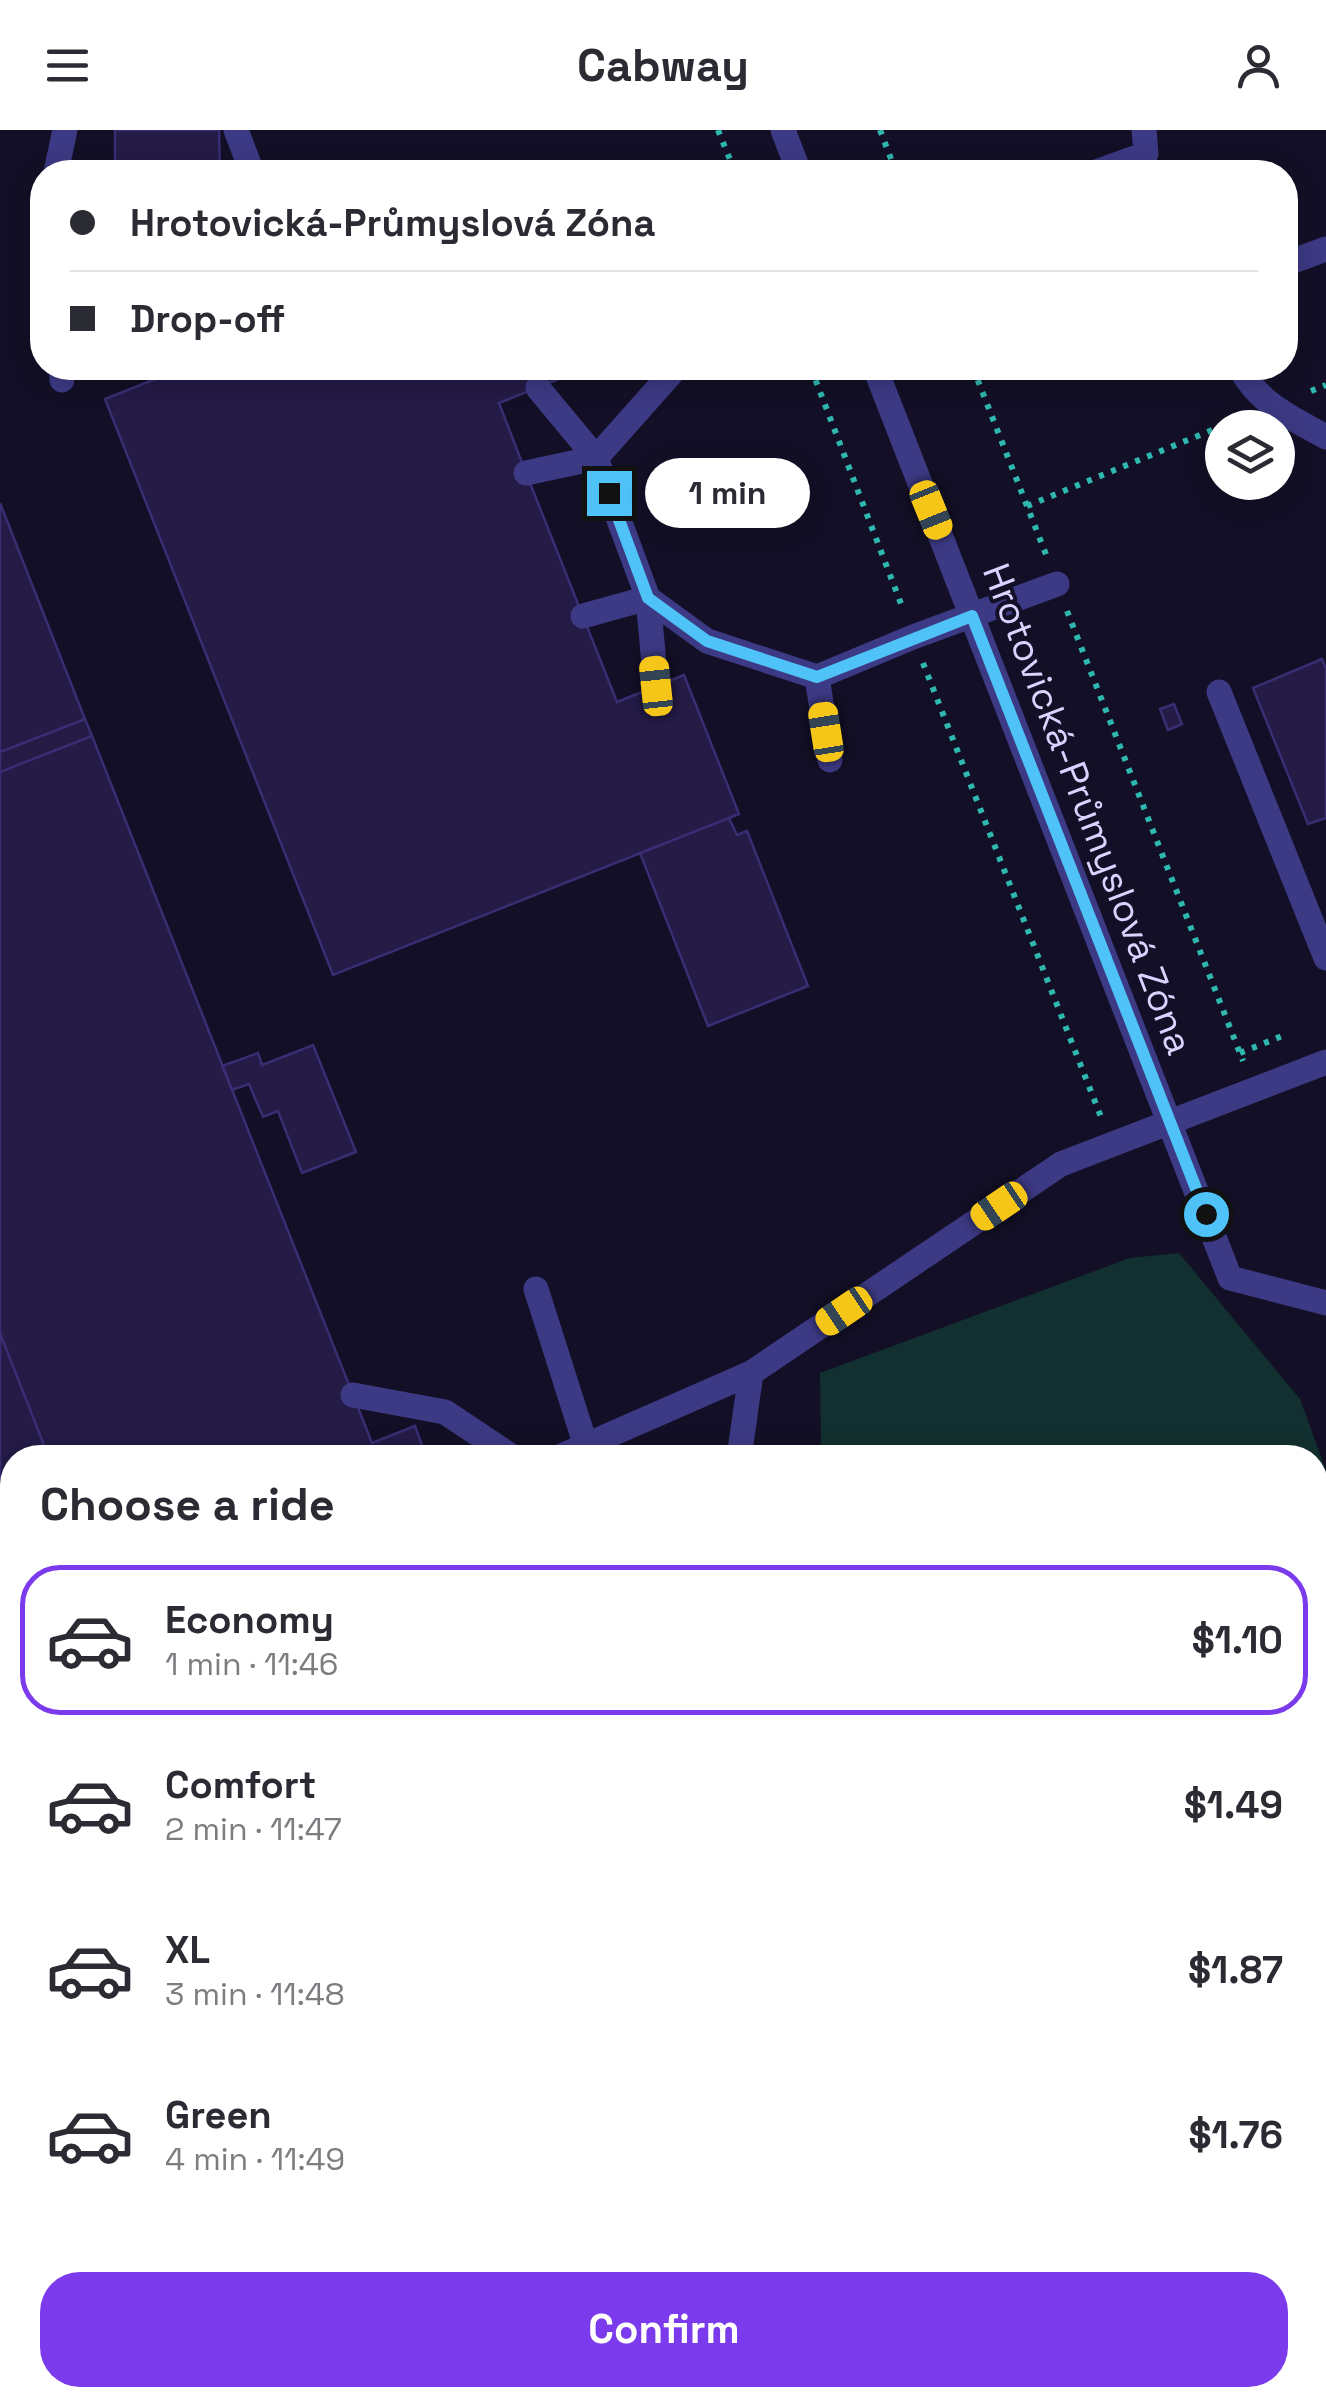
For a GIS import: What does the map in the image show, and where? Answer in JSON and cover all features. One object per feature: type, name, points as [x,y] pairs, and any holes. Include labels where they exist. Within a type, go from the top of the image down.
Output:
[{"type":"street","points":[[59,160],[65,130]]},
{"type":"street","points":[[236,130],[247,160]]},
{"type":"street","points":[[783,130],[794,160]]},
{"type":"street","points":[[1298,259],[1326,249]]},
{"type":"street","points":[[526,473],[596,458],[665,380]]},
{"type":"street","name":"Hrotovická-Průmyslová Zóna","points":[[880,380],[1230,1278],[1326,1303]]},
{"type":"street","points":[[1246,380],[1270,406],[1326,437]]},
{"type":"street","points":[[538,388],[596,458],[648,598],[656,686]]},
{"type":"street","points":[[648,598],[707,641],[817,677],[913,636],[1057,584]]},
{"type":"street","points":[[583,616],[648,598]]},
{"type":"street","points":[[817,677],[830,760]]},
{"type":"street","points":[[1219,692],[1326,958]]},
{"type":"street","points":[[581,1445],[751,1374],[1061,1164],[1326,1062]]},
{"type":"street","points":[[536,1289],[585,1443]]},
{"type":"street","points":[[741,1445],[751,1374]]},
{"type":"street","points":[[353,1395],[445,1412],[494,1445]]},
{"type":"path","points":[[718,130],[730,160]]},
{"type":"path","points":[[880,130],[891,160]]},
{"type":"path","points":[[816,380],[1112,1146]]},
{"type":"path","points":[[978,380],[1254,1088]]},
{"type":"path","points":[[1027,506],[1326,385]]},
{"type":"path","points":[[1240,1053],[1286,1034]]},
{"type":"green space","points":[[1179,1253],[1300,1399],[1317,1445],[821,1445],[820,1373],[1130,1258]]},
{"type":"building","points":[[115,130],[219,130],[220,160],[115,160]]},
{"type":"building","points":[[153,380],[556,380],[499,403],[617,702],[684,675],[739,814],[333,975],[105,399]]},
{"type":"building","points":[[0,503],[85,719],[0,752]]},
{"type":"building","points":[[1322,659],[1326,669],[1326,818],[1308,824],[1253,688]]},
{"type":"building","points":[[1174,704],[1182,724],[1168,730],[1160,709]]},
{"type":"building","points":[[85,719],[92,736],[0,772],[0,752]]},
{"type":"building","points":[[92,736],[372,1443],[415,1426],[422,1445],[44,1445],[0,1333],[0,772]]},
{"type":"building","points":[[729,818],[737,835],[747,831],[808,986],[708,1026],[640,853]]},
{"type":"building","points":[[313,1045],[356,1152],[302,1173],[278,1111],[263,1117],[249,1084],[232,1090],[222,1066],[258,1053],[262,1065]]},
{"type":"building","points":[[0,1333],[44,1445],[0,1445]]},
{"type":"route","points":[[609,493],[648,598],[707,641],[817,677],[972,616],[1206,1214]]}]
